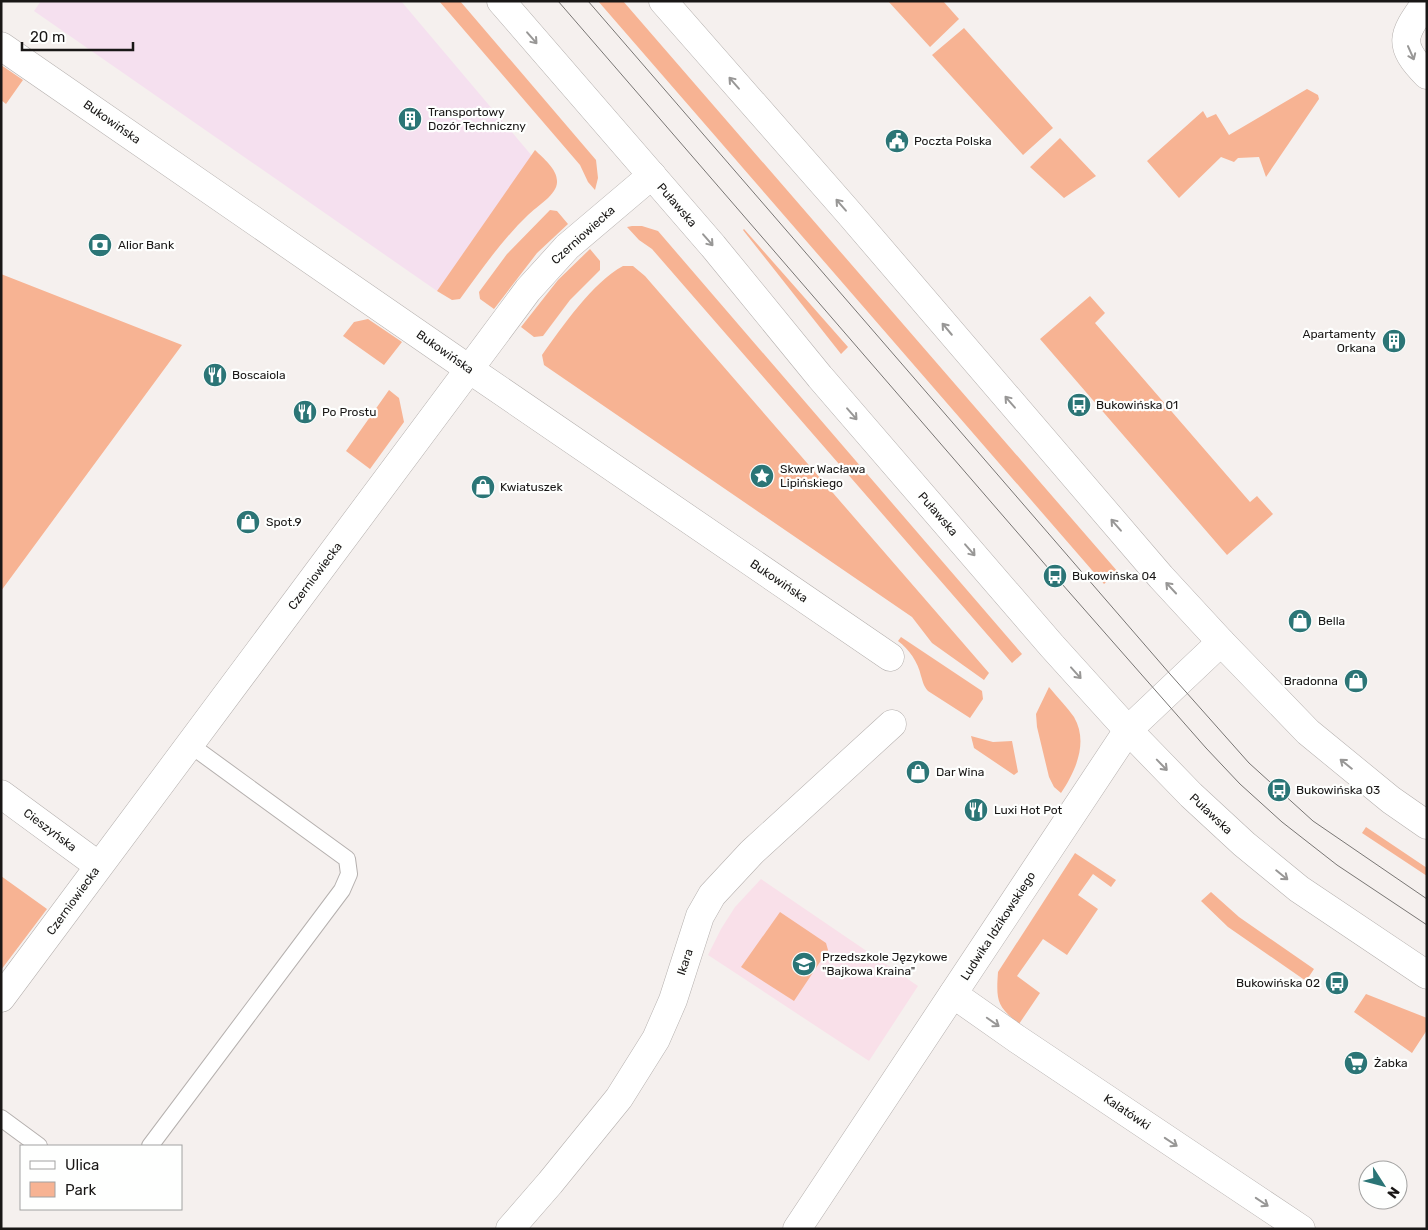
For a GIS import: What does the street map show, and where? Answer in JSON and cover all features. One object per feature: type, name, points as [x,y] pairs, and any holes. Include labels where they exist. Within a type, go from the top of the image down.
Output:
[{"type":"street","name":"Puławska","points":[[500,1],[652,175],[826,385],[1040,632],[1128,730],[1191,795],[1244,844],[1300,889],[1427,974]]},
{"type":"street","points":[[663,1],[1161,577],[1221,642],[1308,732],[1391,800],[1427,825]]},
{"type":"street","points":[[1427,1],[1408,28],[1406,40],[1410,56],[1427,75]]},
{"type":"street","name":"Bukowińska","points":[[1,46],[890,657]]},
{"type":"street","name":"Czerniowiecka","points":[[1,998],[528,290],[588,228],[652,175]]},
{"type":"street","name":"Ludwika Idzikowskiego","points":[[797,1229],[1128,730],[1221,642]]},
{"type":"street","name":"Ikara","points":[[510,1229],[550,1184],[619,1098],[656,1039],[673,1000],[700,916],[712,896],[752,852],[892,724]]},
{"type":"street","name":"Cieszyńska","points":[[1,794],[99,866]]},
{"type":"street","name":"Kalatówki","points":[[953,994],[1301,1229]]},
{"type":"lane","points":[[151,1145],[342,890],[349,874],[347,859],[189,744]]},
{"type":"lane","points":[[1,1118],[38,1145]]},
{"type":"shaded area","points":[[41,1],[401,1],[532,156],[437,291],[34,11]]},
{"type":"shaded area","name":"Przedszkole Językowe \"Bajkowa Kraina\"","points":[[761,879],[918,986],[869,1061],[708,955],[735,907]]},
{"type":"green space","points":[[439,1],[460,1],[596,160],[598,178],[595,190],[588,182],[580,165]]},
{"type":"green space","points":[[598,1],[623,1],[1118,572],[1104,584]]},
{"type":"green space","points":[[888,1],[943,1],[959,19],[930,47]]},
{"type":"green space","points":[[964,28],[1053,128],[1023,155],[932,55]]},
{"type":"green space","points":[[1,65],[23,80],[6,104],[1,100]]},
{"type":"green space","points":[[1307,89],[1318,95],[1319,99],[1266,177],[1259,157],[1238,158],[1234,162],[1221,157],[1179,198],[1147,161],[1203,111],[1207,118],[1216,114],[1229,135]]},
{"type":"green space","points":[[1060,138],[1096,176],[1064,198],[1030,167]]},
{"type":"green space","points":[[535,150],[555,172],[557,181],[554,191],[509,235],[460,299],[452,300],[437,291]]},
{"type":"green space","points":[[550,210],[557,211],[568,224],[537,253],[494,309],[480,299],[479,292],[507,254]]},
{"type":"green space","points":[[642,226],[658,231],[1022,654],[1012,663],[652,249],[639,240],[627,227]]},
{"type":"green space","points":[[743,230],[848,347],[841,354]]},
{"type":"green space","points":[[590,249],[600,261],[600,270],[570,300],[543,336],[534,337],[521,327],[558,280]]},
{"type":"green space","name":"Skwer Wacława Lipińskiego","points":[[623,266],[633,266],[645,276],[989,673],[984,680],[932,643],[912,617],[544,365],[542,355],[569,319],[600,283]]},
{"type":"green space","points":[[1,274],[182,345],[1,591]]},
{"type":"green space","points":[[1090,296],[1105,313],[1095,323],[1250,502],[1257,496],[1273,514],[1227,555],[1040,339]]},
{"type":"green space","points":[[368,319],[402,342],[384,365],[343,336],[354,322]]},
{"type":"green space","points":[[389,390],[399,398],[404,422],[370,469],[346,451]]},
{"type":"green space","points":[[901,637],[982,691],[983,699],[970,718],[928,691],[923,684],[915,661],[898,641]]},
{"type":"green space","points":[[1049,687],[1074,717],[1080,737],[1080,747],[1075,767],[1061,793],[1054,787],[1049,777],[1037,727],[1036,714]]},
{"type":"green space","points":[[971,736],[993,742],[1012,741],[1018,772],[1014,775],[974,748]]},
{"type":"green space","points":[[1366,827],[1427,868],[1427,876],[1362,833]]},
{"type":"green space","points":[[1075,853],[1116,880],[1111,887],[1093,874],[1078,895],[1098,909],[1067,955],[1043,939],[1017,976],[1040,993],[1019,1024],[1006,1012],[999,1002],[997,990],[998,972]]},
{"type":"green space","points":[[1,876],[47,909],[1,970]]},
{"type":"green space","points":[[1211,892],[1239,917],[1314,969],[1306,981],[1228,927],[1201,901]]},
{"type":"green space","points":[[780,912],[826,943],[828,950],[794,1001],[741,967]]},
{"type":"green space","points":[[1366,994],[1427,1018],[1427,1030],[1412,1053],[1354,1012]]},
{"type":"tram line","points":[[558,1],[1206,748],[1240,784],[1282,822],[1337,865],[1427,925]]},
{"type":"tram line","points":[[588,1],[1249,763],[1313,821],[1427,899]]},
{"type":"place","name":"Transportowy Dozór Techniczny","points":[[410,119]]},
{"type":"place","name":"Poczta Polska","points":[[897,141]]},
{"type":"place","name":"Alior Bank","points":[[100,245]]},
{"type":"place","name":"Apartamenty Orkana","points":[[1394,341]]},
{"type":"place","name":"Boscaiola","points":[[215,375]]},
{"type":"place","name":"Bukowińska 01","points":[[1079,405]]},
{"type":"place","name":"Po Prostu","points":[[305,412]]},
{"type":"place","name":"Skwer Wacława Lipińskiego","points":[[762,476]]},
{"type":"place","name":"Kwiatuszek","points":[[483,487]]},
{"type":"place","name":"Spot.9","points":[[248,522]]},
{"type":"place","name":"Bukowińska 04","points":[[1055,576]]},
{"type":"place","name":"Bella","points":[[1300,621]]},
{"type":"place","name":"Bradonna","points":[[1356,681]]},
{"type":"place","name":"Dar Wina","points":[[918,772]]},
{"type":"place","name":"Bukowińska 03","points":[[1279,790]]},
{"type":"place","name":"Luxi Hot Pot","points":[[976,810]]},
{"type":"place","name":"Przedszkole Językowe \"Bajkowa Kraina\"","points":[[804,964]]},
{"type":"place","name":"Bukowińska 02","points":[[1337,983]]},
{"type":"place","name":"Żabka","points":[[1356,1063]]}]
